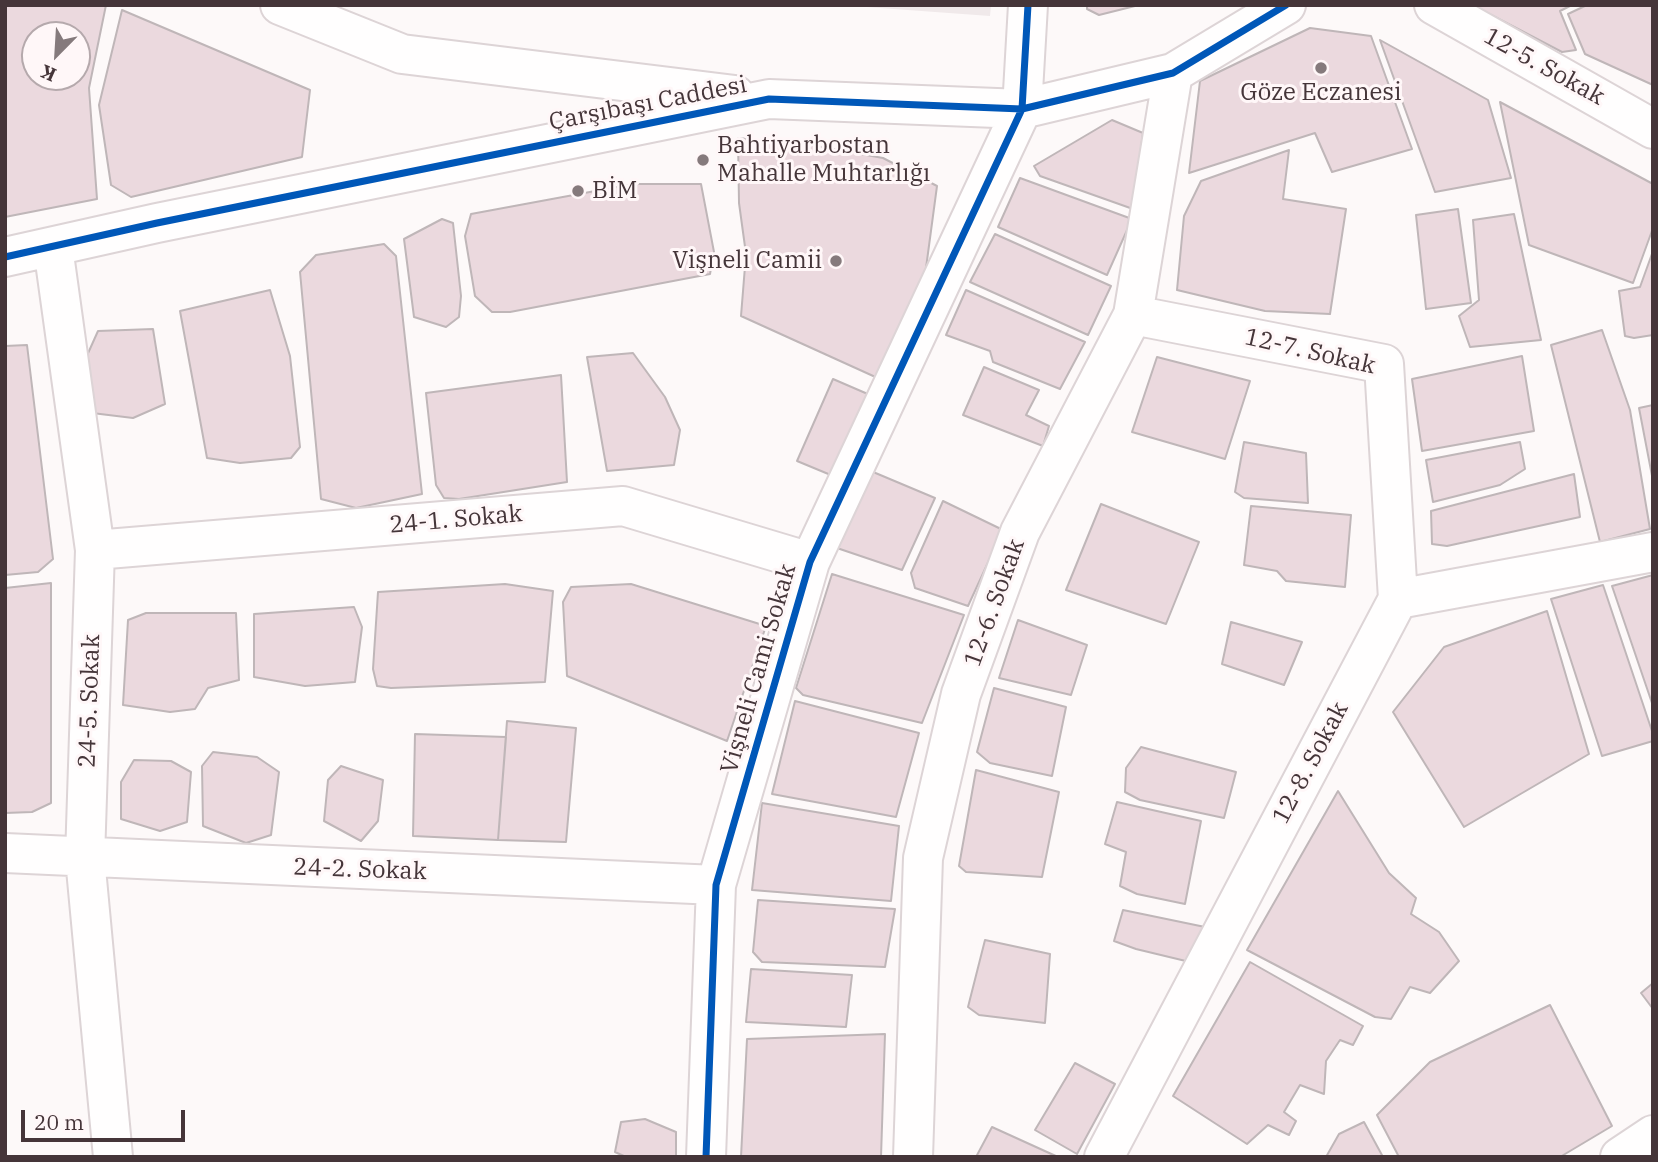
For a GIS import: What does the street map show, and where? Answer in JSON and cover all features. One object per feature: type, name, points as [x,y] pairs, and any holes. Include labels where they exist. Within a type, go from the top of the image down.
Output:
[{"type":"street","points":[[280,5],[402,54],[769,99]]},
{"type":"street","points":[[1021,110],[1028,5]]},
{"type":"street","name":"Çarşıbaşı Caddesi","points":[[5,257],[171,220],[769,99],[1021,110],[1172,73],[1286,5]]},
{"type":"street","name":"12-5. Sokak","points":[[1434,5],[1653,129]]},
{"type":"street","name":"12-6. Sokak","points":[[913,1157],[923,858],[961,694],[1020,532],[1133,314],[1172,73]]},
{"type":"street","name":"Vişneli Cami Sokak","points":[[706,1157],[716,885],[810,562],[1021,110]]},
{"type":"street","name":"24-5. Sokak","points":[[53,247],[95,550],[85,858],[113,1157]]},
{"type":"street","name":"12-7. Sokak","points":[[1133,314],[1384,364],[1398,599]]},
{"type":"street","name":"24-1. Sokak","points":[[95,550],[623,506],[810,562]]},
{"type":"street","points":[[1398,599],[1653,552]]},
{"type":"street","name":"12-8. Sokak","points":[[1104,1157],[1398,599]]},
{"type":"street","name":"24-2. Sokak","points":[[5,853],[716,885]]},
{"type":"street","points":[[1620,1157],[1653,1135]]},
{"type":"shaded area","points":[[839,5],[991,5],[990,16]]},
{"type":"building","points":[[5,5],[106,5],[91,78],[91,21],[21,21],[21,91],[89,91],[97,199],[5,217]]},
{"type":"building","points":[[1087,5],[1139,5],[1099,15],[1087,9]]},
{"type":"building","points":[[1472,5],[1572,5],[1560,11],[1576,50],[1562,52]]},
{"type":"building","points":[[1587,5],[1653,5],[1653,85],[1585,54],[1568,14]]},
{"type":"building","points":[[122,10],[310,90],[302,157],[131,197],[111,185],[99,105]]},
{"type":"building","points":[[1310,28],[1371,36],[1412,149],[1332,172],[1315,133],[1189,173],[1200,81]]},
{"type":"building","points":[[1380,40],[1488,100],[1511,178],[1435,192]]},
{"type":"building","points":[[1500,102],[1653,184],[1653,228],[1633,283],[1529,245]]},
{"type":"building","points":[[1112,120],[1143,133],[1133,209],[1040,176],[1034,166]]},
{"type":"building","name":"Vişneli Camii","points":[[738,138],[811,145],[883,158],[937,186],[926,268],[882,380],[741,316],[746,254],[739,203]]},
{"type":"building","points":[[1289,150],[1283,199],[1346,209],[1330,314],[1265,311],[1177,290],[1184,216],[1201,181]]},
{"type":"building","points":[[1020,178],[1132,219],[1107,275],[998,227]]},
{"type":"building","points":[[633,184],[701,184],[714,252],[710,274],[510,312],[492,312],[475,296],[465,236],[471,214]]},
{"type":"building","points":[[1458,209],[1471,303],[1426,309],[1416,215]]},
{"type":"building","points":[[1514,214],[1541,340],[1470,347],[1459,316],[1479,300],[1473,220]]},
{"type":"building","points":[[442,219],[453,223],[461,296],[459,317],[446,327],[414,317],[404,239]]},
{"type":"building","points":[[995,234],[1111,286],[1088,335],[970,282]]},
{"type":"building","points":[[384,244],[396,256],[422,494],[356,508],[321,499],[300,272],[316,255]]},
{"type":"building","points":[[1653,251],[1653,335],[1634,338],[1625,336],[1619,291],[1640,287]]},
{"type":"building","points":[[270,290],[290,356],[300,447],[291,458],[240,463],[207,458],[180,311]]},
{"type":"building","points":[[966,290],[1085,342],[1060,389],[993,362],[990,351],[946,335]]},
{"type":"building","points":[[153,329],[165,404],[133,418],[92,413],[85,360],[98,331]]},
{"type":"building","points":[[1602,330],[1630,410],[1650,529],[1600,542],[1551,345]]},
{"type":"building","points":[[27,345],[53,559],[38,572],[5,575],[5,346]]},
{"type":"building","points":[[633,353],[665,397],[680,430],[674,465],[607,471],[587,357]]},
{"type":"building","points":[[1522,356],[1534,431],[1422,451],[1412,379]]},
{"type":"building","points":[[1157,357],[1250,381],[1225,459],[1132,432]]},
{"type":"building","points":[[984,367],[1039,390],[1026,415],[1049,426],[1043,446],[963,415]]},
{"type":"building","points":[[561,375],[567,482],[459,499],[444,498],[436,485],[426,393]]},
{"type":"building","points":[[833,379],[877,398],[838,478],[797,461]]},
{"type":"building","points":[[1653,405],[1653,481],[1639,408]]},
{"type":"building","points":[[1244,442],[1306,453],[1308,503],[1244,498],[1235,492]]},
{"type":"building","points":[[1520,442],[1525,469],[1500,485],[1433,502],[1426,460]]},
{"type":"building","points":[[866,469],[935,498],[902,570],[831,546]]},
{"type":"building","points":[[1574,474],[1580,517],[1447,546],[1432,544],[1431,511]]},
{"type":"building","points":[[943,501],[1003,530],[968,606],[915,588],[911,573]]},
{"type":"building","points":[[1101,504],[1199,542],[1166,624],[1066,590]]},
{"type":"building","points":[[1251,506],[1351,515],[1345,587],[1286,581],[1277,571],[1244,565]]},
{"type":"building","points":[[832,574],[964,615],[922,723],[803,695],[796,688]]},
{"type":"building","points":[[1653,575],[1653,706],[1612,586]]},
{"type":"building","points":[[51,583],[51,803],[32,812],[5,813],[5,588]]},
{"type":"building","points":[[505,584],[553,591],[545,682],[391,688],[377,686],[373,669],[378,592]]},
{"type":"building","points":[[631,584],[766,626],[727,741],[567,676],[563,602],[571,587]]},
{"type":"building","points":[[1603,585],[1653,734],[1653,741],[1602,756],[1551,599]]},
{"type":"building","points":[[354,607],[362,627],[355,682],[305,686],[254,677],[254,614]]},
{"type":"building","points":[[1547,611],[1589,754],[1464,827],[1393,712],[1444,647]]},
{"type":"building","points":[[146,613],[236,613],[239,680],[208,688],[195,709],[170,712],[123,705],[128,620]]},
{"type":"building","points":[[1018,620],[1087,645],[1071,695],[999,678]]},
{"type":"building","points":[[1231,622],[1302,642],[1284,685],[1222,664]]},
{"type":"building","points":[[994,688],[1066,707],[1052,776],[990,763],[977,752]]},
{"type":"building","points":[[795,701],[919,733],[896,817],[772,794]]},
{"type":"building","points":[[507,721],[576,728],[566,842],[498,840]]},
{"type":"building","points":[[415,734],[506,737],[498,840],[413,836]]},
{"type":"building","points":[[1141,747],[1236,772],[1224,818],[1140,800],[1125,792],[1126,768]]},
{"type":"building","points":[[213,752],[257,757],[279,772],[271,835],[246,843],[203,826],[202,766]]},
{"type":"building","points":[[134,760],[171,761],[191,772],[187,822],[160,831],[121,819],[121,782]]},
{"type":"building","points":[[341,766],[383,780],[378,821],[361,841],[324,821],[328,780]]},
{"type":"building","points":[[976,770],[1059,792],[1042,877],[966,872],[959,866]]},
{"type":"building","points":[[1338,791],[1389,873],[1416,898],[1411,914],[1439,932],[1459,961],[1430,993],[1410,987],[1391,1019],[1375,1017],[1247,950]]},
{"type":"building","points":[[1117,802],[1201,821],[1185,904],[1137,894],[1120,886],[1126,852],[1105,844]]},
{"type":"building","points":[[762,803],[899,826],[891,901],[752,890]]},
{"type":"building","points":[[758,900],[895,909],[885,967],[762,962],[753,952]]},
{"type":"building","points":[[1123,910],[1205,927],[1194,963],[1114,941]]},
{"type":"building","points":[[985,940],[1050,954],[1045,1023],[979,1015],[968,1007]]},
{"type":"building","points":[[1250,962],[1363,1026],[1353,1045],[1340,1040],[1326,1061],[1324,1094],[1300,1085],[1284,1112],[1296,1121],[1289,1135],[1268,1125],[1247,1144],[1173,1096]]},
{"type":"building","points":[[751,969],[852,975],[846,1027],[746,1022]]},
{"type":"building","points":[[1653,983],[1653,1009],[1641,993]]},
{"type":"building","points":[[1550,1005],[1612,1126],[1560,1157],[1399,1157],[1377,1115],[1430,1062]]},
{"type":"building","points":[[885,1034],[881,1157],[741,1157],[747,1039]]},
{"type":"building","points":[[1075,1063],[1115,1084],[1077,1154],[1035,1130]]},
{"type":"building","points":[[645,1119],[676,1132],[676,1157],[626,1157],[615,1152],[621,1122]]},
{"type":"building","points":[[1364,1122],[1383,1157],[1326,1157],[1339,1134]]},
{"type":"building","points":[[992,1127],[1058,1157],[976,1157]]},
{"type":"cycle path","points":[[706,1157],[716,885],[810,562],[1022,109],[1028,5]]},
{"type":"cycle path","points":[[5,257],[157,223],[769,99],[1022,109],[1173,73],[1286,5]]},
{"type":"place","name":"Göze Eczanesi","points":[[1321,68]]},
{"type":"place","name":"Bahtiyarbostan Mahalle Muhtarlığı","points":[[703,160]]},
{"type":"place","name":"BİM","points":[[578,191]]},
{"type":"place","name":"Vişneli Camii","points":[[836,261]]}]
